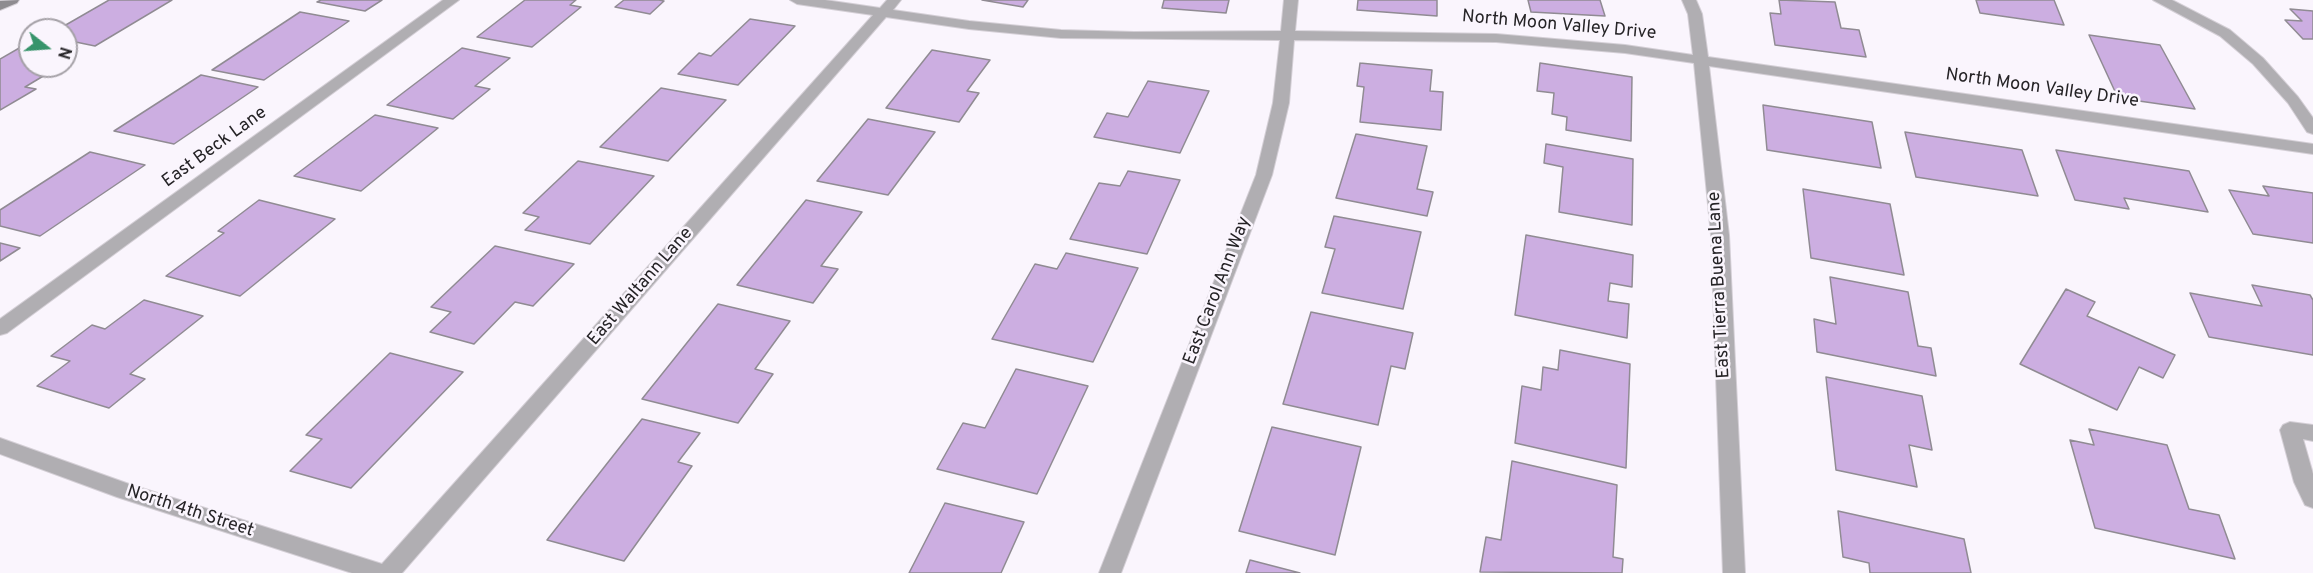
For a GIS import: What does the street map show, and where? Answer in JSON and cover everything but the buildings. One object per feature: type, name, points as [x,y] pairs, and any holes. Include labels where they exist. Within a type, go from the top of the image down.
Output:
[{"type":"street","points":[[0,6],[12,0]]},
{"type":"street","name":"East Beck Lane","points":[[0,328],[452,0]]},
{"type":"street","name":"North Moon Valley Drive","points":[[797,0],[888,7],[969,26],[1060,34],[1400,35],[1496,38],[1626,49],[2313,149]]},
{"type":"street","name":"East Carol Ann Way","points":[[1110,573],[1264,174],[1281,103],[1291,0]]},
{"type":"street","name":"East Tierra Buena Lane","points":[[1689,0],[1695,14],[1701,59],[1720,235],[1734,573]]},
{"type":"street","points":[[2160,0],[2204,21],[2258,61],[2293,100],[2313,129]]},
{"type":"street","name":"East Waltann Lane","points":[[388,573],[888,7]]},
{"type":"street","points":[[2313,433],[2290,430],[2305,482],[2313,499]]},
{"type":"street","name":"North 4th Street","points":[[0,446],[124,491],[382,573]]}]
